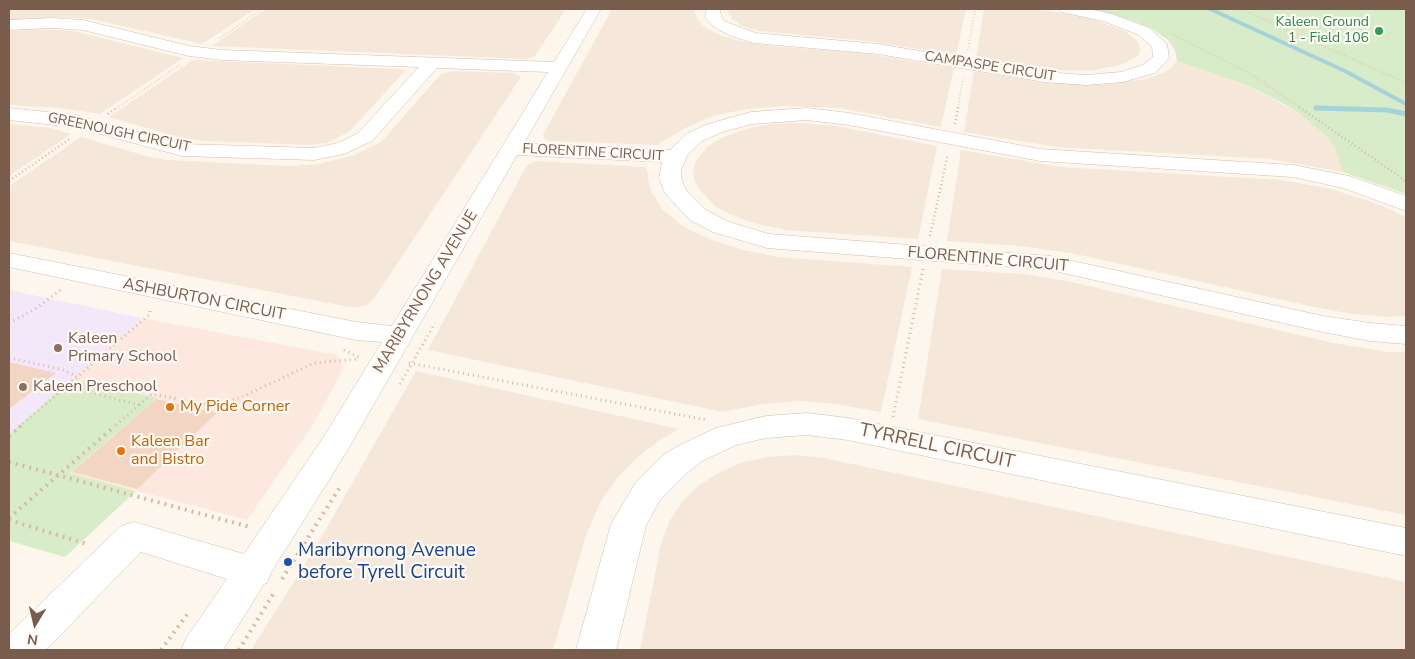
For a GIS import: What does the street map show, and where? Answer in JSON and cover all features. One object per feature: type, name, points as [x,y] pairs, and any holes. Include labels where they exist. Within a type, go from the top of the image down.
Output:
[{"type":"street","name":"MARIBYRNONG AVENUE","points":[[201,650],[254,572],[311,508],[383,351],[510,149],[594,9]]},
{"type":"street","name":"CAMPASPE CIRCUIT","points":[[714,9],[713,17],[719,24],[754,38],[865,47],[1044,77],[1099,80],[1142,72],[1155,66],[1161,58],[1162,53],[1159,44],[1143,32],[1107,17],[1066,9]]},
{"type":"street","points":[[9,26],[46,23],[83,25],[200,52],[559,68]]},
{"type":"street","name":"GREENOUGH CIRCUIT","points":[[9,114],[62,119],[182,150],[295,155],[324,153],[344,148],[365,137],[432,63]]},
{"type":"street","name":"FLORENTINE CIRCUIT","points":[[1406,204],[1349,184],[1293,171],[1022,152],[836,117],[778,114],[738,120],[715,128],[687,143],[675,156],[670,178],[676,193],[688,208],[721,227],[751,237],[784,244],[1028,260],[1073,267],[1323,324],[1370,332],[1406,335]]},
{"type":"street","name":"FLORENTINE CIRCUIT","points":[[510,149],[675,156]]},
{"type":"street","name":"ASHBURTON CIRCUIT","points":[[9,260],[356,331],[383,351]]},
{"type":"street","name":"TYRRELL CIRCUIT","points":[[596,650],[628,524],[648,491],[675,464],[691,453],[726,436],[766,427],[800,424],[828,426],[1406,542]]},
{"type":"street","points":[[20,650],[134,536],[254,572]]},
{"type":"path","points":[[9,181],[262,9]]},
{"type":"path","points":[[889,438],[926,253],[952,139],[975,9]]},
{"type":"path","points":[[1240,9],[1406,83]]},
{"type":"path","points":[[1169,32],[1250,73],[1373,160],[1406,181]]},
{"type":"path","points":[[9,323],[34,310],[62,289]]},
{"type":"path","points":[[9,436],[76,376],[150,314],[150,310]]},
{"type":"path","points":[[9,519],[152,394],[216,406],[246,395],[314,363],[383,351],[708,420]]},
{"type":"path","points":[[9,358],[60,369],[76,376]]},
{"type":"path","points":[[66,386],[139,405]]},
{"type":"path","points":[[9,462],[252,527],[257,520]]},
{"type":"path","points":[[9,519],[116,553]]},
{"type":"shaded area","points":[[9,9],[255,9],[202,44],[92,19],[55,17],[9,21]]},
{"type":"shaded area","points":[[266,9],[566,9],[535,56],[526,59],[212,46]]},
{"type":"shaded area","points":[[612,9],[694,9],[697,19],[706,28],[720,35],[740,41],[772,46],[863,53],[954,68],[941,127],[839,108],[784,106],[746,109],[713,116],[687,127],[657,145],[549,141],[543,135]]},
{"type":"shaded area","points":[[729,9],[966,9],[956,55],[867,41],[759,31],[742,26],[732,19],[728,13]]},
{"type":"shaded area","points":[[984,9],[1042,10],[1087,17],[1125,31],[1138,42],[1139,55],[1123,64],[1095,70],[1056,70],[976,58]]},
{"type":"shaded area","points":[[35,29],[73,31],[183,58],[100,114],[59,108],[9,105],[9,31]]},
{"type":"shaded area","points":[[193,60],[400,69],[405,71],[349,132],[327,143],[310,145],[204,141],[182,138],[109,117]]},
{"type":"shaded area","points":[[1177,61],[1247,85],[1300,114],[1327,137],[1341,161],[1343,172],[1270,159],[1057,147],[964,132],[974,71],[1039,82],[1096,85],[1147,79],[1167,71]]},
{"type":"shaded area","points":[[454,71],[514,73],[521,77],[373,300],[367,305],[349,307],[9,241],[9,186],[81,137],[146,156],[168,160],[288,166],[319,164],[354,155],[381,142],[441,74]]},
{"type":"shaded area","points":[[798,123],[836,126],[937,146],[918,239],[786,230],[754,223],[715,206],[699,189],[694,180],[693,171],[695,162],[708,146],[745,129],[771,124]]},
{"type":"shaded area","points":[[9,124],[51,128],[71,134],[9,176]]},
{"type":"shaded area","points":[[961,150],[1060,167],[1282,180],[1331,189],[1378,204],[1406,217],[1406,316],[1387,317],[1324,309],[1071,253],[1020,246],[947,241]]},
{"type":"shaded area","points":[[536,161],[645,167],[647,169],[650,189],[662,209],[684,227],[712,240],[743,250],[778,257],[912,267],[881,412],[835,404],[800,401],[762,404],[723,412],[428,350],[527,165]]},
{"type":"shaded area","points":[[942,269],[1022,274],[1067,281],[1333,343],[1389,352],[1406,352],[1406,515],[918,419]]},
{"type":"shaded area","name":"Kaleen Primary School","points":[[9,290],[142,318],[9,434]]},
{"type":"shaded area","points":[[142,318],[337,355],[344,368],[312,426],[247,520],[70,473],[157,399],[72,379]]},
{"type":"shaded area","points":[[416,371],[679,429],[657,442],[637,458],[619,476],[602,499],[586,535],[553,650],[251,650],[321,538]]},
{"type":"shaded area","points":[[795,455],[824,458],[1406,582],[1406,650],[640,650],[661,544],[669,522],[682,502],[699,485],[720,472],[743,462]]},
{"type":"green space","points":[[1091,9],[1406,9],[1406,194],[1343,172],[1335,148],[1327,137],[1300,114],[1284,104],[1247,85],[1177,61],[1175,50],[1168,40],[1152,29],[1134,21]]},
{"type":"green space","points":[[72,379],[157,398],[70,473],[136,491],[65,557],[9,541],[9,434]]},
{"type":"building","name":"Kaleen Preschool","points":[[9,362],[56,373],[9,409]]},
{"type":"building","points":[[156,399],[217,413],[137,489],[72,472]]},
{"type":"waterway","points":[[1210,9],[1345,71],[1406,104]]},
{"type":"waterway","points":[[1321,108],[1316,108],[1387,110],[1406,114]]},
{"type":"place","name":"Kaleen Ground 1 - Field 106","points":[[1379,31]]},
{"type":"place","name":"Kaleen Primary School","points":[[58,348]]},
{"type":"place","name":"Kaleen Preschool","points":[[23,387]]},
{"type":"place","name":"My Pide Corner","points":[[170,407]]},
{"type":"place","name":"Kaleen Bar and Bistro","points":[[121,451]]},
{"type":"place","name":"Maribyrnong Avenue before Tyrell Circuit","points":[[288,562]]}]
